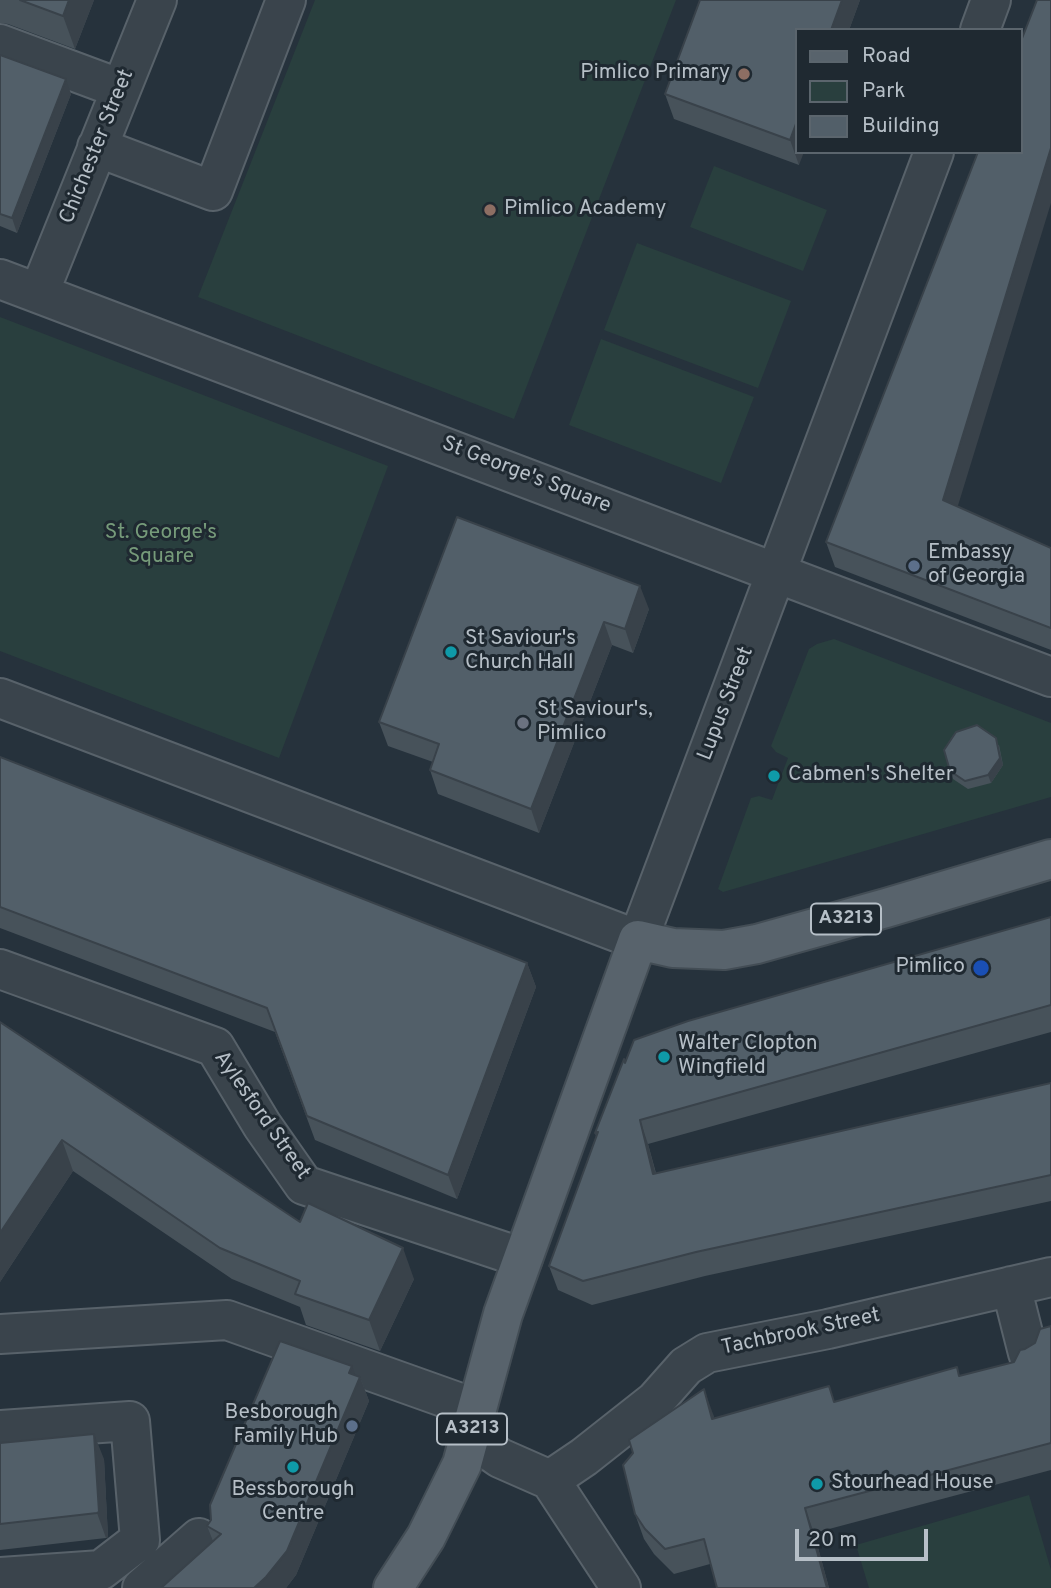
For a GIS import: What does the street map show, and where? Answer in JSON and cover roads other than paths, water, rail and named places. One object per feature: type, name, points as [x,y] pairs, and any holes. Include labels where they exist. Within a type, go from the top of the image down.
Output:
[{"type":"main road","name":"A3213","points":[[638,940],[673,948],[724,950],[757,944],[1051,859]]},
{"type":"main road","name":"Lupus Street","points":[[523,1258],[638,940]]},
{"type":"main road","name":"A3213","points":[[393,1588],[426,1537],[461,1464],[503,1314],[523,1258]]},
{"type":"street","name":"Chichester Street","points":[[39,293],[157,0]]},
{"type":"street","points":[[97,147],[213,191],[286,0]]},
{"type":"street","points":[[980,28],[991,0]]},
{"type":"street","points":[[0,44],[121,89]]},
{"type":"street","name":"Lupus Street","points":[[638,940],[933,154]]},
{"type":"street","name":"St George's Square","points":[[0,279],[1051,677]]},
{"type":"street","points":[[0,698],[638,940]]},
{"type":"street","name":"Aylesford Street","points":[[0,969],[215,1047],[262,1125],[304,1185],[523,1258]]},
{"type":"street","name":"Tachbrook Street","points":[[550,1480],[655,1401],[686,1367],[707,1353],[828,1329],[1051,1277]]},
{"type":"street","points":[[1010,1286],[1028,1353]]},
{"type":"street","points":[[0,1334],[227,1320],[474,1423],[500,1458],[550,1480],[621,1588]]},
{"type":"street","points":[[0,1430],[130,1421],[140,1540],[101,1570],[0,1577]]},
{"type":"street","points":[[142,1588],[199,1538]]},
{"type":"place","name":"Pimlico Primary","points":[[744,74]]},
{"type":"place","name":"Pimlico Academy","points":[[490,210]]},
{"type":"place","name":"Embassy of Georgia","points":[[914,566]]},
{"type":"place","name":"St Saviour's Church Hall","points":[[451,652]]},
{"type":"place","name":"St Saviour's, Pimlico","points":[[523,723]]},
{"type":"place","name":"Cabmen's Shelter","points":[[774,776]]},
{"type":"place","name":"Pimlico","points":[[981,968]]},
{"type":"place","name":"Walter Clopton Wingfield","points":[[664,1057]]},
{"type":"place","name":"Besborough Family Hub","points":[[352,1426]]},
{"type":"place","name":"Bessborough Centre","points":[[293,1467]]},
{"type":"place","name":"Stourhead House","points":[[817,1484]]},
{"type":"park label","name":"St. George's Square","points":[[161,546]]}]
